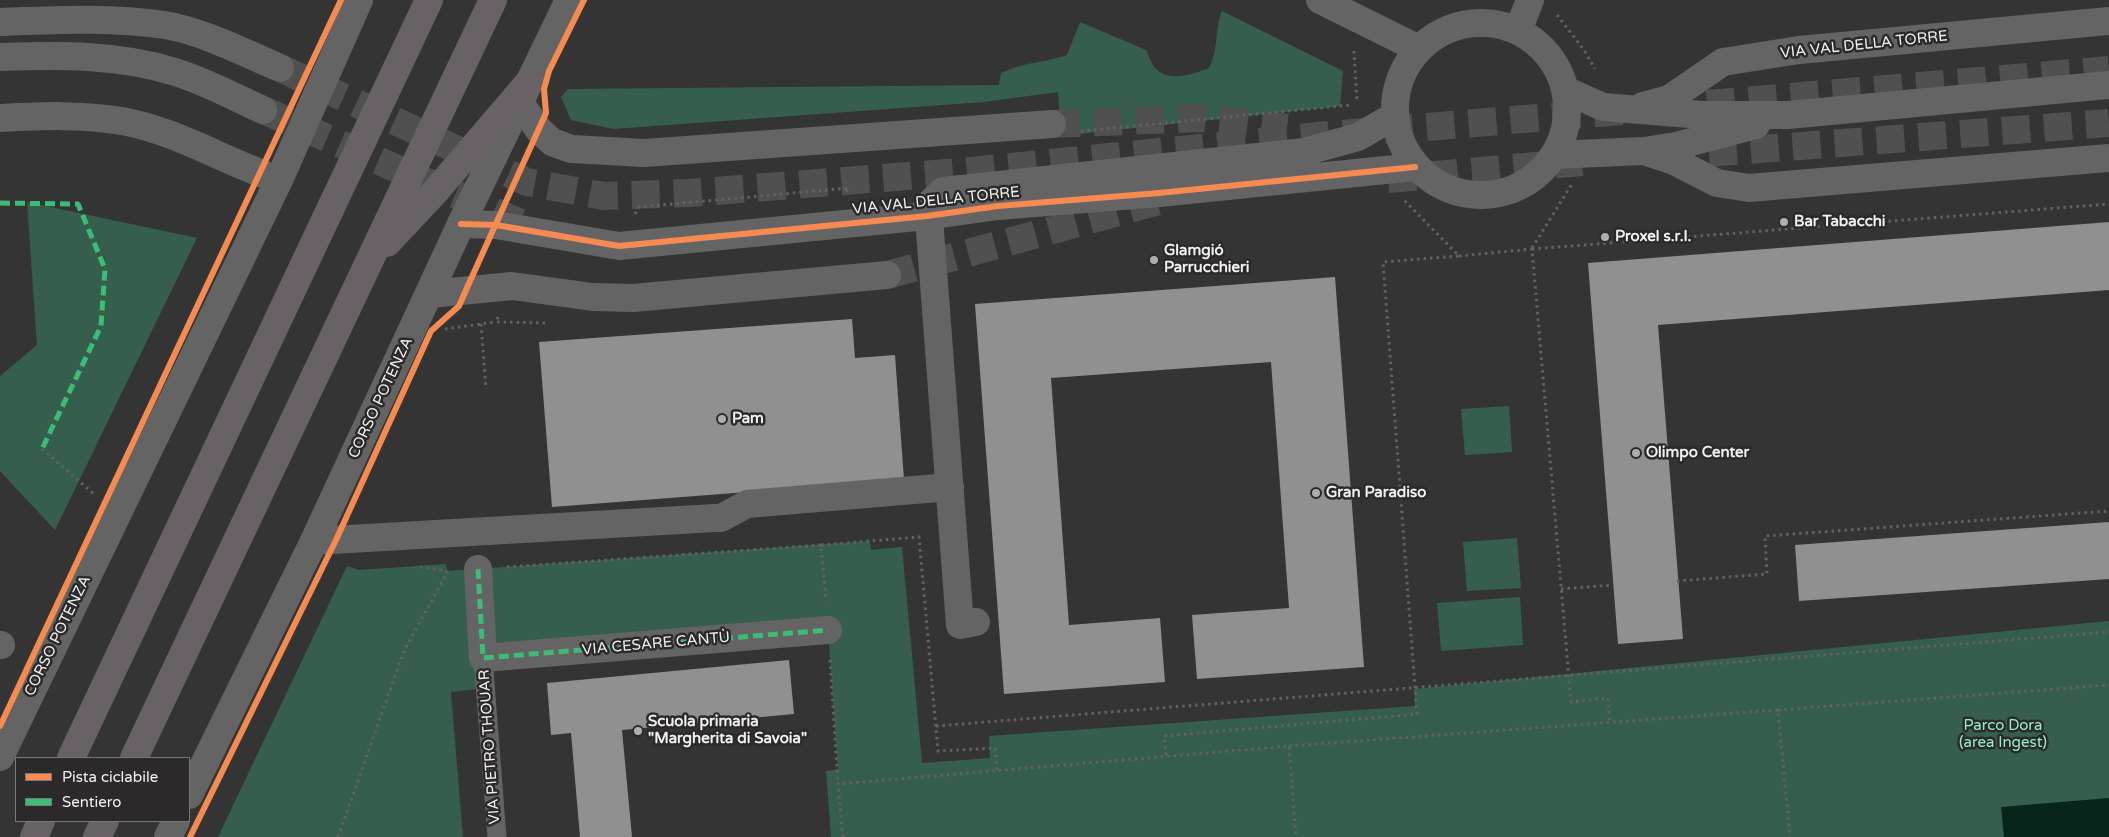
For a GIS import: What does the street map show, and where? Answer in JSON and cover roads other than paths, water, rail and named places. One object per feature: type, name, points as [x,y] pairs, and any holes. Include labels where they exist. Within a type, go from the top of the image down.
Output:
[{"type":"main road","points":[[71,757],[429,0]]},
{"type":"main road","points":[[134,757],[493,0]]},
{"type":"main road","points":[[370,260],[434,193],[525,92]]},
{"type":"main road","points":[[34,837],[42,822]]},
{"type":"main road","points":[[97,837],[104,822]]},
{"type":"street","name":"CORSO POTENZA","points":[[0,757],[279,180],[359,0]]},
{"type":"street","name":"CORSO POTENZA","points":[[190,793],[314,541],[461,224],[569,0]]},
{"type":"street","points":[[1320,0],[1418,49]]},
{"type":"street","points":[[1518,31],[1530,0]]},
{"type":"street","points":[[0,22],[72,19],[166,25],[225,44],[280,68]]},
{"type":"street","name":"VIA VAL DELLA TORRE","points":[[1632,109],[1669,99],[1723,62],[1732,60],[1799,50],[2109,21]]},
{"type":"street","points":[[1465,24],[1493,24],[1518,31],[1540,46],[1556,66],[1565,90],[1567,116],[1561,140],[1548,164],[1527,182],[1502,193],[1475,195],[1448,190],[1415,167],[1399,138],[1394,116],[1396,92],[1401,76],[1418,49],[1440,33],[1465,24]]},
{"type":"street","points":[[0,57],[48,55],[113,58],[175,72],[263,110]]},
{"type":"street","name":"VIA VAL DELLA TORRE","points":[[1565,90],[1603,106],[1702,115],[1788,116],[2109,86]]},
{"type":"street","points":[[525,92],[539,130],[552,142],[571,149],[644,153],[1052,124]]},
{"type":"street","points":[[0,118],[60,115],[123,121],[182,139],[247,169],[279,180]]},
{"type":"street","name":"VIA VAL DELLA TORRE","points":[[927,216],[928,205],[942,191],[1304,152],[1358,137],[1394,116]]},
{"type":"street","name":"VIA VAL DELLA TORRE","points":[[1554,155],[1644,151],[1676,146],[1788,116]]},
{"type":"street","name":"VIA VAL DELLA TORRE","points":[[1644,151],[1674,161],[1717,183],[1749,188],[2109,158]]},
{"type":"street","name":"VIA VAL DELLA TORRE","points":[[461,224],[496,225],[619,246],[927,216],[998,206],[1159,193],[1415,167]]},
{"type":"street","points":[[927,216],[960,624],[976,622]]},
{"type":"street","points":[[430,294],[512,286],[593,297],[633,298],[888,275]]},
{"type":"street","points":[[314,541],[721,518],[747,504],[950,487]]},
{"type":"street","points":[[478,569],[483,658]]},
{"type":"street","name":"VIA CESARE CANTÙ","points":[[483,658],[828,630]]},
{"type":"street","points":[[168,837],[176,822]]},
{"type":"lane","name":"VIA PIETRO THOUAR","points":[[483,658],[497,837]]},
{"type":"tunnel","points":[[280,68],[527,182],[604,196],[689,193],[960,172],[1339,134],[1624,111]]},
{"type":"tunnel","points":[[1707,104],[2109,70]]},
{"type":"tunnel","points":[[263,110],[525,225]]},
{"type":"tunnel","points":[[1052,124],[1200,118],[1287,128]]},
{"type":"tunnel","points":[[1667,156],[2109,123]]},
{"type":"tunnel","points":[[1388,179],[1582,162]]},
{"type":"tunnel","points":[[887,275],[1159,201]]},
{"type":"place","name":"Bar Tabacchi","points":[[1784,222]]},
{"type":"place","name":"Proxel s.r.l.","points":[[1605,237]]},
{"type":"place","name":"Glamgió Parrucchieri","points":[[1154,260]]},
{"type":"place","name":"Pam","points":[[722,419]]},
{"type":"place","name":"Olimpo Center","points":[[1636,453]]},
{"type":"place","name":"Gran Paradiso","points":[[1316,493]]},
{"type":"place","name":"Scuola primaria \"Margherita di Savoia\"","points":[[638,731]]},
{"type":"park label","name":"Parco Dora (area Ingest)","points":[[2003,734]]}]
